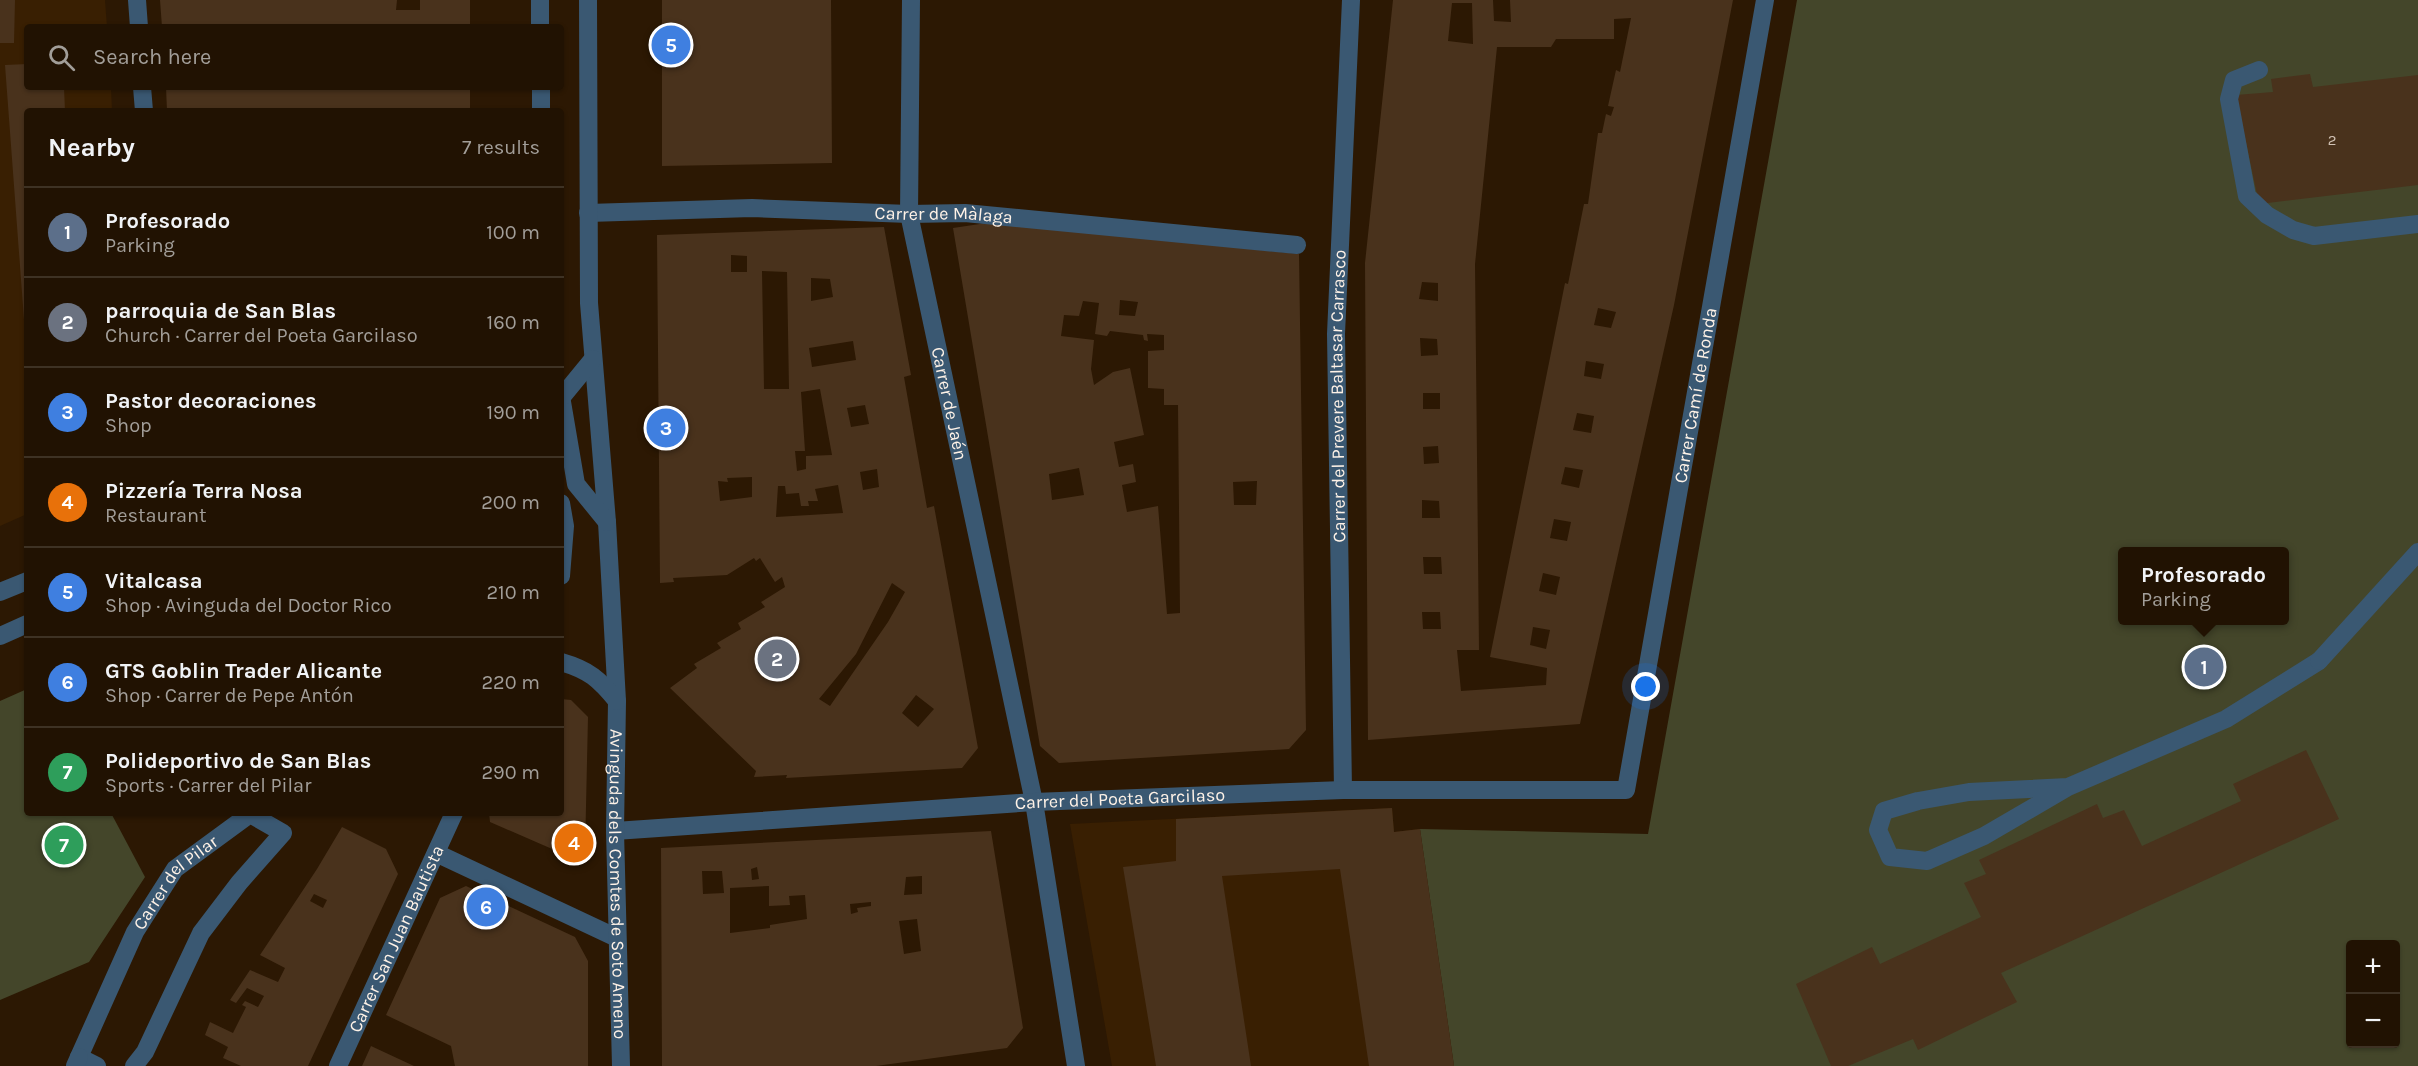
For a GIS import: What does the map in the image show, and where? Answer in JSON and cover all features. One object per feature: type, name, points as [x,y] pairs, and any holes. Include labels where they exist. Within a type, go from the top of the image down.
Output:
[{"type":"street","points":[[137,0],[139,24]]},
{"type":"street","points":[[540,0],[540,24]]},
{"type":"street","name":"Avinguda dels Comtes de Soto Ameno","points":[[588,0],[588,213],[592,359],[607,522],[616,701],[615,831],[621,1066]]},
{"type":"street","name":"Carrer de Jaén","points":[[911,0],[909,214],[1034,802],[1076,1066]]},
{"type":"street","name":"Carrer del Prevere Baltasar Carrasco","points":[[1343,790],[1336,334],[1351,0]]},
{"type":"street","name":"Carrer Camí de Ronda","points":[[1626,790],[1765,0]]},
{"type":"street","points":[[2259,70],[2234,80],[2229,99],[2247,196],[2260,208],[2293,230],[2314,236],[2418,224]]},
{"type":"street","points":[[142,90],[144,108]]},
{"type":"street","points":[[541,90],[541,108]]},
{"type":"street","name":"Carrer de Màlaga","points":[[588,213],[752,208],[909,214],[965,213],[1297,245]]},
{"type":"street","points":[[564,393],[592,359]]},
{"type":"street","points":[[564,414],[576,483],[607,522]]},
{"type":"street","points":[[564,520],[564,538]]},
{"type":"street","points":[[2068,787],[1969,792],[1918,801],[1884,811],[1878,830],[1890,857],[1927,861],[1984,836],[2068,787],[2226,720],[2319,661],[2418,552]]},
{"type":"street","points":[[0,592],[24,582]]},
{"type":"street","points":[[0,636],[24,625]]},
{"type":"street","points":[[564,663],[578,667],[598,678],[616,701]]},
{"type":"street","name":"Carrer del Poeta Garcilaso","points":[[615,831],[1034,802],[1343,790],[1626,790]]},
{"type":"street","name":"Carrer del Pilar","points":[[97,1066],[77,1062],[135,932],[175,869],[247,816]]},
{"type":"street","name":"Carrer del Pilar","points":[[134,1066],[145,1052],[201,933],[239,883],[283,833],[253,816]]},
{"type":"street","name":"Carrer San Juan Bautista","points":[[338,1066],[453,816]]},
{"type":"street","points":[[436,853],[617,938]]},
{"type":"shaded area","points":[[0,0],[105,0],[107,24],[24,24],[24,90],[111,90],[112,108],[24,108],[24,515],[0,526]]},
{"type":"shaded area","points":[[1392,808],[1394,832],[1420,829],[1454,1066],[1112,1066],[1070,824]]},
{"type":"green space","points":[[1797,0],[2418,0],[2418,1066],[1454,1066],[1420,829],[1648,834]]},
{"type":"green space","points":[[24,690],[24,816],[113,816],[145,877],[89,962],[0,1000],[0,701]]},
{"type":"building","points":[[0,0],[15,0],[14,43],[0,43]]},
{"type":"building","points":[[160,0],[397,0],[396,10],[420,10],[420,0],[470,0],[470,24],[162,24]]},
{"type":"building","points":[[662,0],[831,0],[832,163],[662,166]]},
{"type":"building","points":[[1393,0],[1493,0],[1494,21],[1511,22],[1510,0],[1733,0],[1674,305],[1580,724],[1368,740],[1365,263]],"holes":[[[1452,3],[1472,3],[1473,44],[1448,41]],[[1631,18],[1620,72],[1616,70],[1608,106],[1614,107],[1611,116],[1606,114],[1602,133],[1598,133],[1588,204],[1584,204],[1568,284],[1565,283],[1490,657],[1547,668],[1546,685],[1461,691],[1457,650],[1479,650],[1475,264],[1497,47],[1551,47],[1556,39],[1614,39],[1614,19]],[[1422,282],[1438,283],[1438,301],[1419,299]],[[1598,308],[1616,312],[1611,328],[1594,325]],[[1420,338],[1437,339],[1438,355],[1421,356]],[[1586,361],[1604,364],[1601,379],[1584,376]],[[1423,393],[1440,393],[1440,409],[1423,409]],[[1577,413],[1594,416],[1591,433],[1573,430]],[[1438,446],[1439,463],[1424,464],[1423,447]],[[1565,467],[1583,470],[1579,488],[1561,484]],[[1422,500],[1439,501],[1440,518],[1422,518]],[[1554,519],[1571,522],[1567,541],[1550,538]],[[1423,557],[1441,557],[1442,574],[1424,574]],[[1543,573],[1560,577],[1556,595],[1539,591]],[[1422,612],[1440,612],[1441,629],[1423,629]],[[1533,627],[1550,630],[1546,649],[1530,645]]]},
{"type":"building","points":[[24,64],[24,90],[64,90],[65,108],[24,108],[24,320],[5,65]]},
{"type":"building","points":[[2310,74],[2313,87],[2418,75],[2418,185],[2259,204],[2236,95],[2273,92],[2271,79]]},
{"type":"building","points":[[166,90],[470,90],[470,108],[167,108]]},
{"type":"building","points":[[993,222],[1299,254],[1306,730],[1289,749],[1059,763],[1040,746],[953,228]],"holes":[[[1120,300],[1138,302],[1135,316],[1119,315]],[[1083,301],[1099,303],[1095,334],[1107,336],[1110,331],[1143,335],[1144,340],[1148,341],[1147,334],[1164,335],[1164,350],[1148,351],[1148,388],[1164,389],[1164,405],[1178,405],[1180,613],[1167,614],[1158,506],[1127,512],[1122,485],[1136,482],[1133,464],[1119,467],[1114,442],[1144,435],[1130,368],[1113,372],[1094,385],[1091,369],[1094,340],[1061,336],[1064,315],[1079,316]],[[1079,468],[1084,495],[1052,500],[1049,474]],[[1257,481],[1256,505],[1234,505],[1233,482]]]},
{"type":"building","points":[[884,227],[911,375],[904,377],[927,508],[934,506],[978,748],[962,768],[786,778],[787,775],[754,777],[756,771],[670,688],[697,668],[694,664],[721,648],[717,643],[741,629],[738,623],[765,607],[761,602],[785,587],[782,577],[775,582],[760,558],[756,561],[754,558],[727,575],[673,578],[674,582],[660,583],[657,235]],"holes":[[[731,255],[747,256],[747,272],[731,272]],[[762,271],[787,272],[789,389],[764,389]],[[811,278],[830,279],[833,297],[811,301]],[[853,341],[856,360],[812,367],[809,348]],[[820,389],[832,455],[806,456],[806,469],[797,471],[795,451],[805,451],[801,392]],[[865,405],[869,424],[851,427],[847,408]],[[877,469],[879,487],[863,490],[860,472]],[[752,477],[752,497],[720,501],[718,481],[728,482],[727,478]],[[838,485],[843,513],[776,517],[778,486],[785,486],[786,494],[799,493],[801,506],[809,506],[808,501],[818,501],[815,489]],[[892,583],[905,592],[888,622],[830,706],[819,699],[856,654]],[[916,695],[934,709],[918,727],[902,713]]]},
{"type":"building","points":[[564,699],[571,700],[588,717],[585,851],[559,852],[490,822],[489,816],[564,816]]},
{"type":"building","points":[[2306,750],[2339,819],[2001,973],[2017,1002],[1918,1050],[1913,1039],[1848,1066],[1831,1066],[1796,984],[1872,947],[1880,964],[1981,917],[1964,883],[1986,874],[1979,860],[2097,804],[2103,818],[2124,810],[2142,846],[2241,801],[2233,784]]},
{"type":"building","points":[[1392,808],[1394,832],[1420,829],[1454,1066],[1369,1066],[1340,869],[1222,876],[1251,1066],[1156,1066],[1123,867],[1176,861],[1176,819]]},
{"type":"building","points":[[342,827],[386,849],[398,874],[308,1066],[241,1066],[223,1058],[228,1047],[205,1035],[210,1022],[233,1033],[246,1007],[242,1005],[245,1001],[258,1007],[264,996],[247,988],[236,1003],[230,1000],[250,970],[278,982],[285,968],[260,955]],"holes":[[[314,894],[327,900],[323,908],[310,901]]]},
{"type":"building","points":[[991,831],[1023,1028],[1007,1048],[876,1066],[662,1066],[661,848]],"holes":[[[757,867],[759,879],[752,880],[751,869]],[[702,871],[722,871],[724,893],[703,894]],[[922,876],[922,894],[904,895],[906,877]],[[769,886],[769,906],[790,905],[789,896],[805,895],[807,919],[770,925],[770,928],[730,933],[730,888]],[[871,902],[871,906],[857,908],[858,912],[851,914],[850,904]],[[917,919],[921,951],[904,954],[899,921]]]},
{"type":"building","points":[[466,886],[575,937],[588,961],[588,1066],[455,1066],[451,1046],[386,1015],[440,898]]},
{"type":"building","points":[[371,1046],[414,1066],[362,1066]]},
{"type":"place","name":"Vitalcasa","points":[[671,45]]},
{"type":"place","name":"Pastor decoraciones","points":[[666,428]]},
{"type":"place","name":"parroquia de San Blas","points":[[777,659]]},
{"type":"place","name":"Profesorado","points":[[2204,667]]},
{"type":"place","name":"Pizzería Terra Nosa","points":[[574,843]]},
{"type":"place","name":"Polideportivo de San Blas","points":[[64,845]]},
{"type":"place","name":"GTS Goblin Trader Alicante","points":[[486,907]]}]
